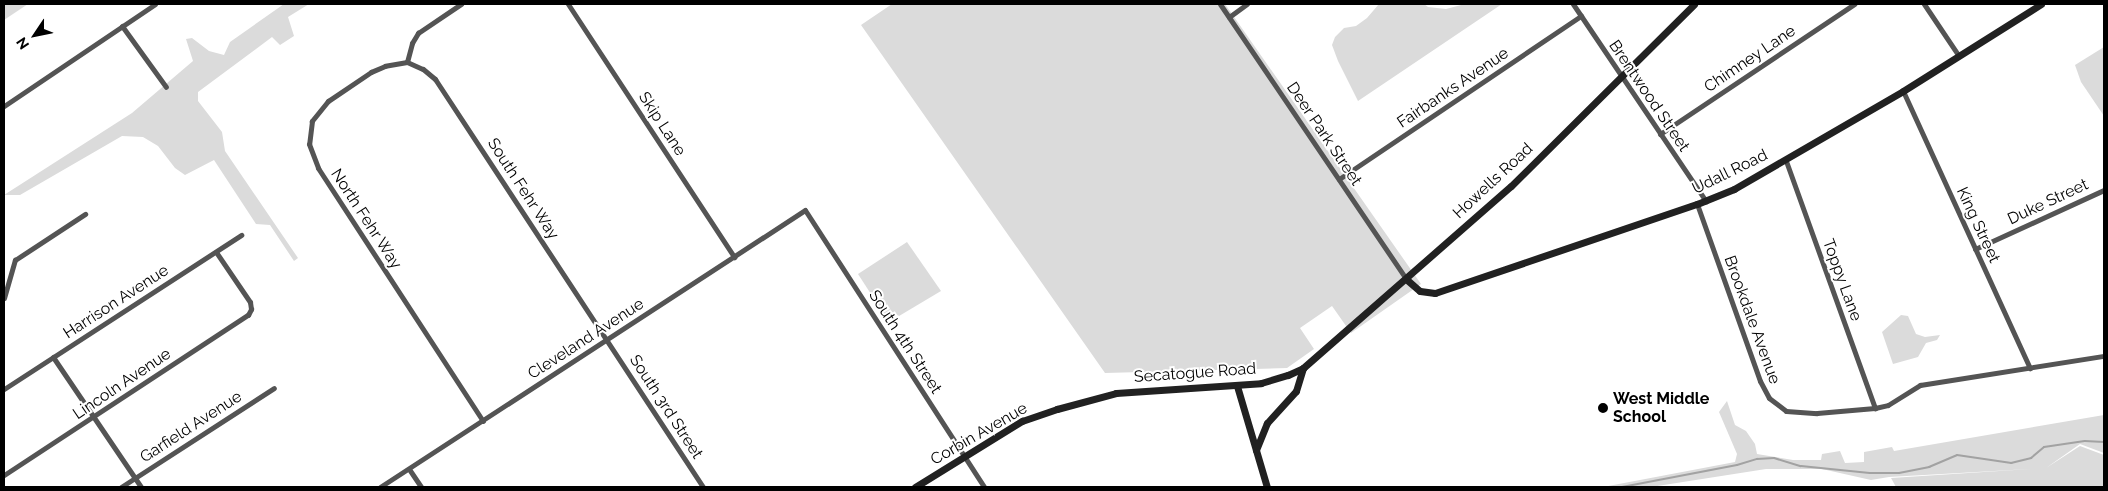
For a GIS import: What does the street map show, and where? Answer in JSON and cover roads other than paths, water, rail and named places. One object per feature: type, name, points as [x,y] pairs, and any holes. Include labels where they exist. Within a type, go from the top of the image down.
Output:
[{"type":"street","points":[[4,106],[155,4]]},
{"type":"street","points":[[407,62],[412,43],[418,33],[462,4]]},
{"type":"street","name":"Skip Lane","points":[[568,4],[734,257]]},
{"type":"street","name":"Deer Park Street","points":[[1220,4],[1406,279]]},
{"type":"street","points":[[1228,16],[1248,4]]},
{"type":"street","name":"Brentwood Street","points":[[1573,4],[1706,201]]},
{"type":"street","name":"Howells Road","points":[[1303,368],[1511,186],[1620,75],[1694,4]]},
{"type":"street","name":"Chimney Lane","points":[[1660,134],[1854,4]]},
{"type":"street","points":[[1924,4],[1959,56]]},
{"type":"street","name":"Udall Road","points":[[1406,279],[1420,291],[1435,293],[1706,201],[1734,189],[1786,161],[1903,91],[2041,4]]},
{"type":"street","name":"Fairbanks Avenue","points":[[1339,179],[1581,16]]},
{"type":"street","points":[[122,26],[166,87]]},
{"type":"street","name":"South Fehr Way","points":[[407,62],[423,69],[435,79],[608,340]]},
{"type":"street","name":"North Fehr Way","points":[[407,62],[385,66],[371,72],[328,101],[312,121],[309,144],[318,168],[483,421]]},
{"type":"street","name":"King Street","points":[[1903,91],[2030,368]]},
{"type":"street","name":"Toppy Lane","points":[[1786,161],[1874,408]]},
{"type":"street","name":"Duke Street","points":[[1975,249],[2104,190]]},
{"type":"street","name":"Brookdale Avenue","points":[[1697,204],[1760,381],[1769,398],[1778,407],[1795,412],[1817,413],[1874,408],[1888,405],[1920,385],[2104,356]]},
{"type":"street","name":"Cleveland Avenue","points":[[380,487],[805,210]]},
{"type":"street","name":"South 4th Street","points":[[805,210],[984,487]]},
{"type":"street","points":[[4,298],[15,260],[85,214]]},
{"type":"street","name":"Harrison Avenue","points":[[4,389],[241,235]]},
{"type":"street","name":"Lincoln Avenue","points":[[4,475],[94,418],[248,315],[251,309],[250,302],[216,252]]},
{"type":"street","name":"South 3rd Street","points":[[608,340],[703,487]]},
{"type":"street","points":[[53,358],[141,487]]},
{"type":"street","points":[[1256,450],[1267,423],[1296,391],[1303,368]]},
{"type":"street","name":"Secatogue Road","points":[[1116,393],[1237,386],[1274,380],[1303,368]]},
{"type":"street","points":[[1237,386],[1267,487]]},
{"type":"street","name":"Garfield Avenue","points":[[121,487],[274,388]]},
{"type":"street","name":"Corbin Avenue","points":[[915,487],[1022,422],[1057,409],[1116,393]]},
{"type":"street","points":[[409,469],[421,487]]},
{"type":"waterway","points":[[1622,487],[1737,465],[1757,459],[1774,458],[1801,466],[1870,473],[1899,473],[1929,467],[1957,455],[2011,463],[2031,458],[2044,447],[2085,441],[2104,442]]},
{"type":"place","name":"West Middle School","points":[[1603,408]]}]
